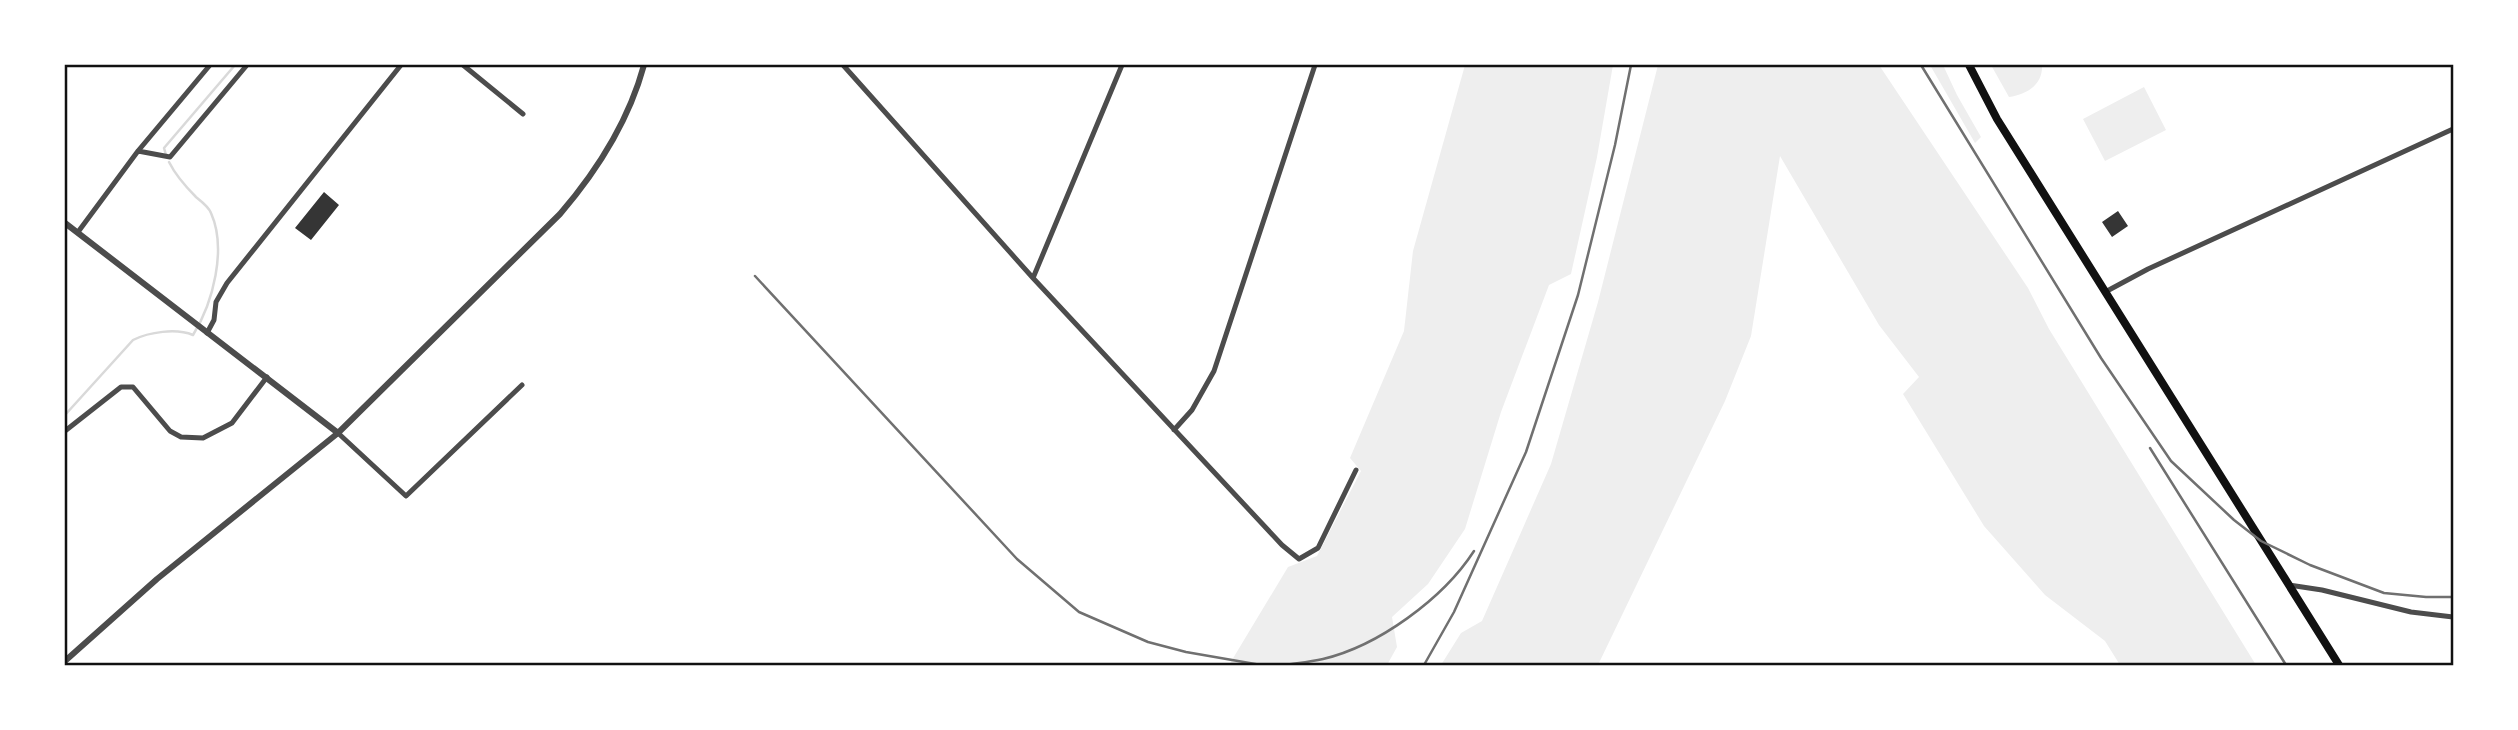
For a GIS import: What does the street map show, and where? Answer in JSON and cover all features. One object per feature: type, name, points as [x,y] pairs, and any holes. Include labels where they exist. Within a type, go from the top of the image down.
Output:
[{"type":"main road","points":[[1969,65],[1997,119],[2339,665]]},
{"type":"street","points":[[78,232],[138,151],[210,65]]},
{"type":"street","points":[[138,151],[170,157],[247,65]]},
{"type":"street","points":[[205,331],[214,320],[216,302],[227,283],[401,65]]},
{"type":"street","points":[[464,65],[523,114]]},
{"type":"street","points":[[65,661],[147,588],[338,433],[561,214],[586,183],[636,92],[644,65]]},
{"type":"street","points":[[843,65],[1033,278],[1282,545],[1299,559],[1318,548],[1356,470]]},
{"type":"street","points":[[1033,278],[1122,65]]},
{"type":"street","points":[[1174,430],[1192,410],[1214,372],[1315,65]]},
{"type":"street","points":[[2107,291],[2148,269],[2453,129]]},
{"type":"street","points":[[65,223],[338,433],[406,496],[522,385]]},
{"type":"street","points":[[65,430],[121,387],[133,387],[170,431],[181,437],[204,438],[232,423],[267,377]]},
{"type":"street","points":[[2289,585],[2322,590],[2411,612],[2453,617]]},
{"type":"shaded area","points":[[1465,65],[1613,65],[1597,157],[1571,274],[1549,285],[1501,412],[1465,529],[1428,584],[1392,617],[1397,647],[1387,665],[1229,665],[1288,567],[1317,556],[1361,471],[1350,458],[1404,331],[1413,251]]},
{"type":"shaded area","points":[[1658,65],[1879,65],[2028,288],[2049,329],[2256,665],[2120,665],[2105,641],[2045,595],[1984,526],[1903,394],[1919,377],[1879,325],[1780,156],[1751,336],[1725,401],[1598,665],[1441,665],[1461,633],[1482,621],[1551,464],[1598,302]]},
{"type":"shaded area","points":[[1930,65],[1943,65],[1981,137],[1975,143]]},
{"type":"shaded area","points":[[1991,65],[2042,65],[2042,72],[2033,87],[2022,94],[2009,97]]},
{"type":"shaded area","points":[[2144,87],[2166,130],[2105,161],[2083,119]]},
{"type":"building","points":[[324,192],[339,205],[311,240],[295,228]]},
{"type":"building","points":[[2118,211],[2128,226],[2112,237],[2102,222]]},
{"type":"waterway","points":[[166,155],[164,148],[235,65]]},
{"type":"waterway","points":[[65,415],[133,340],[163,332],[193,335],[206,308],[216,276],[216,227],[209,209],[184,185],[169,162]]},
{"type":"railway","points":[[1424,665],[1454,612],[1526,452],[1578,295],[1615,145],[1631,65]]},
{"type":"railway","points":[[1921,65],[2101,358],[2171,461],[2234,520],[2261,541],[2310,565],[2384,593],[2453,597]]},
{"type":"railway","points":[[755,276],[1017,559],[1079,612],[1148,642],[1186,652],[1261,665]]},
{"type":"railway","points":[[2150,448],[2286,665]]},
{"type":"railway","points":[[1285,665],[1344,653],[1387,632],[1427,603],[1461,569],[1474,551]]}]
